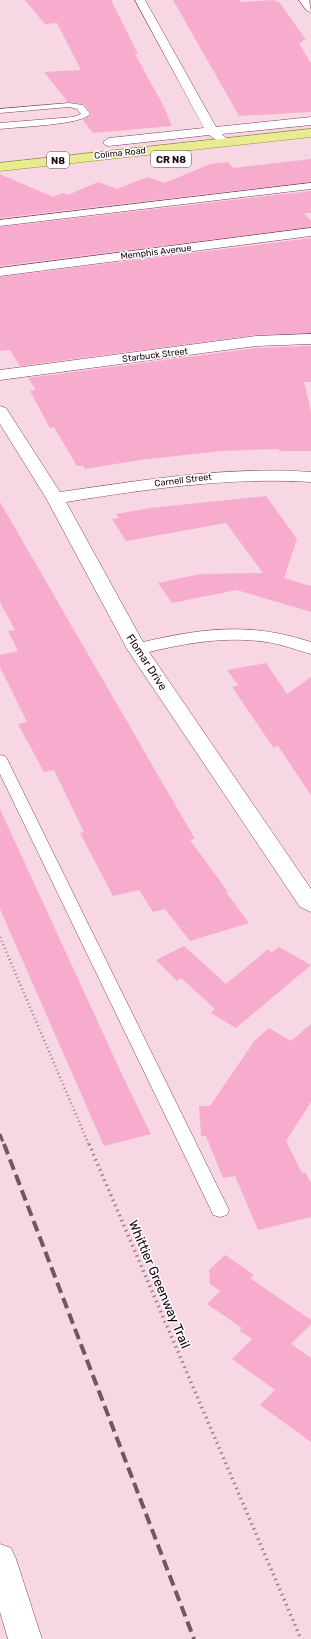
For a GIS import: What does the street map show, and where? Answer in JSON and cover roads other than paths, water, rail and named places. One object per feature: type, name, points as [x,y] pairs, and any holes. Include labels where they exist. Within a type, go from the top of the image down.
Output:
[{"type":"main road","name":"Colima Road","points":[[0,167],[311,133]]},
{"type":"main road","points":[[223,142],[233,152]]},
{"type":"main road","name":"Colima Road","points":[[0,177],[311,144]]},
{"type":"street","points":[[140,0],[212,132],[223,142]]},
{"type":"street","points":[[304,0],[311,9]]},
{"type":"street","points":[[109,142],[311,121]]},
{"type":"street","name":"Memphis Avenue","points":[[0,272],[311,232]]},
{"type":"street","name":"Starbuck Street","points":[[0,375],[256,341],[311,339]]},
{"type":"street","name":"Flomar Drive","points":[[0,410],[55,498],[137,649],[308,902],[311,904]]},
{"type":"street","name":"Carnell Street","points":[[55,498],[198,478],[245,474],[311,477]]},
{"type":"street","points":[[137,649],[193,636],[244,632],[290,640],[311,648]]},
{"type":"street","points":[[0,1559],[25,1639]]},
{"type":"lane","points":[[0,111],[69,105],[80,107],[86,114],[73,119],[0,126]]},
{"type":"lane","points":[[0,223],[311,186]]},
{"type":"lane","points":[[0,759],[220,1210]]},
{"type":"railway","points":[[0,1134],[4,1145]]},
{"type":"railway","points":[[4,1144],[194,1639]]}]
